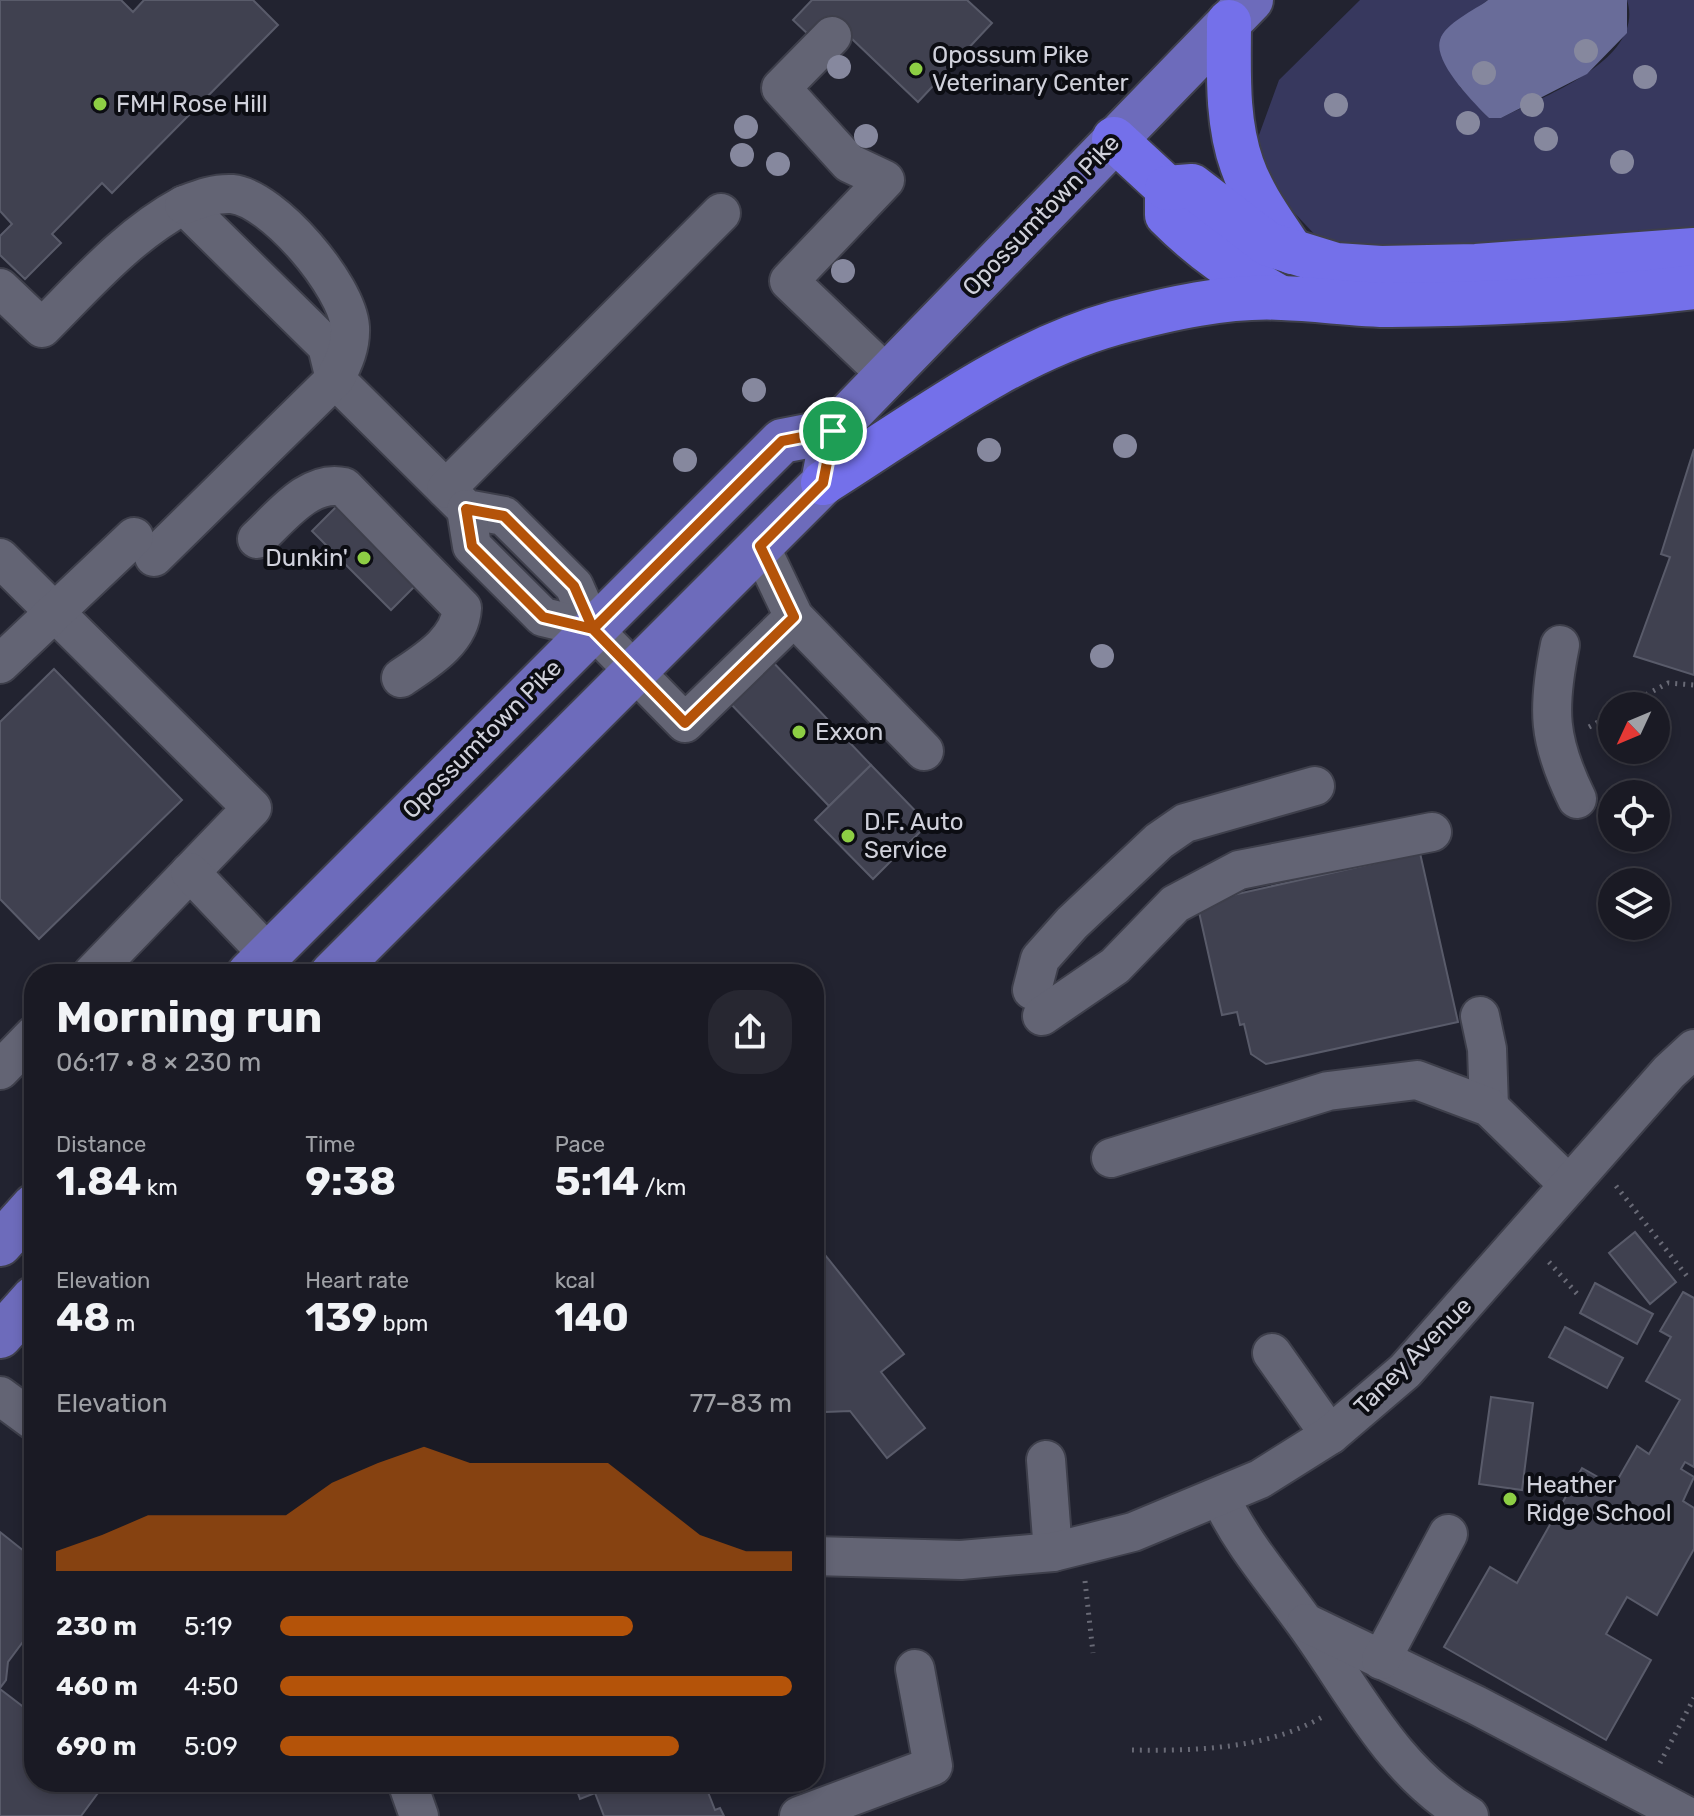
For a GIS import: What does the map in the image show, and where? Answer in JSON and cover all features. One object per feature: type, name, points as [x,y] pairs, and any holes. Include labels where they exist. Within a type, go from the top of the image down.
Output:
[{"type":"highway","points":[[1240,11],[1230,98],[1242,165],[1256,196],[1293,254]]},
{"type":"highway","points":[[1114,139],[1167,188],[1167,215],[1198,246],[1226,268],[1279,297]]},
{"type":"highway","points":[[1167,188],[1192,186],[1244,230],[1293,254],[1336,265],[1381,268],[1581,260],[1694,250]]},
{"type":"highway","points":[[823,483],[1004,370],[1058,343],[1157,313],[1208,303],[1279,297],[1367,305],[1482,304],[1694,287]]},
{"type":"main road","name":"Opossumtown Pike","points":[[259,964],[782,441],[833,431],[1240,11]]},
{"type":"main road","points":[[342,964],[823,483],[833,431]]},
{"type":"main road","points":[[0,1244],[24,1217]]},
{"type":"main road","points":[[0,1336],[24,1309]]},
{"type":"street","points":[[832,36],[781,88],[849,163],[885,180],[789,281],[887,375]]},
{"type":"street","points":[[0,288],[42,328],[124,247],[155,221],[206,196],[233,194],[260,203],[318,262],[339,291],[350,325],[347,356],[335,379],[144,547],[55,613],[0,664]]},
{"type":"street","points":[[184,205],[327,346],[335,379],[456,499],[504,516],[574,586],[593,629],[685,723],[794,617]]},
{"type":"street","points":[[456,499],[721,213]]},
{"type":"street","points":[[257,539],[317,489],[331,484],[344,487],[462,608],[456,630],[442,647],[401,678]]},
{"type":"street","points":[[760,546],[794,617],[924,751]]},
{"type":"street","points":[[0,558],[252,808],[102,964]]},
{"type":"street","points":[[1560,645],[1550,696],[1553,731],[1561,765],[1577,799]]},
{"type":"street","points":[[1315,786],[1185,823],[1159,841],[1072,923],[1040,959],[1037,1003],[1115,966],[1175,904],[1213,881],[1239,870],[1432,832]]},
{"type":"street","points":[[190,872],[259,964]]},
{"type":"street","points":[[1480,1016],[1487,1049],[1489,1107]]},
{"type":"street","points":[[0,1070],[24,1045]]},
{"type":"street","name":"Taney Avenue","points":[[824,1556],[961,1560],[1053,1552],[1133,1532],[1260,1479],[1330,1435],[1366,1407],[1420,1355],[1669,1072],[1694,1049]]},
{"type":"street","points":[[1111,1158],[1328,1091],[1417,1080],[1489,1107],[1569,1185]]},
{"type":"street","points":[[1272,1353],[1330,1435]]},
{"type":"street","points":[[0,1396],[24,1414]]},
{"type":"street","points":[[1046,1460],[1053,1552]]},
{"type":"street","points":[[1220,1497],[1235,1530],[1306,1623],[1374,1724],[1436,1797],[1469,1816]]},
{"type":"street","points":[[1381,1660],[1448,1534]]},
{"type":"street","points":[[1306,1623],[1687,1816]]},
{"type":"street","points":[[799,1816],[933,1766],[915,1669]]},
{"type":"street","points":[[411,1792],[419,1816]]},
{"type":"path","points":[[1651,692],[1668,683],[1694,685]]},
{"type":"path","points":[[1577,734],[1598,722]]},
{"type":"path","points":[[1615,1185],[1690,1280]]},
{"type":"path","points":[[1549,1262],[1579,1296]]},
{"type":"path","points":[[1085,1580],[1093,1653]]},
{"type":"path","points":[[1132,1750],[1217,1748],[1273,1738],[1304,1728],[1336,1709]]},
{"type":"shaded area","points":[[1360,0],[1488,0],[1447,29],[1460,87],[1489,118],[1501,118],[1564,87],[1606,58],[1621,41],[1629,21],[1627,0],[1694,0],[1694,238],[1403,255],[1318,238],[1286,204],[1261,163],[1259,135],[1279,80]]},
{"type":"shaded area","points":[[1488,0],[1627,0],[1627,33],[1587,74],[1501,118],[1489,118],[1456,82],[1439,49],[1440,40],[1448,28]]},
{"type":"building","name":"FMH Rose Hill","points":[[0,0],[121,0],[133,12],[144,0],[253,0],[278,25],[112,193],[102,183],[52,234],[61,243],[25,279],[0,255],[0,236],[12,224],[0,211]]},
{"type":"building","name":"Opossum Pike Veterinary Center","points":[[812,0],[967,0],[992,23],[918,102],[829,17],[810,36],[793,20]]},
{"type":"building","points":[[1694,449],[1694,675],[1634,656],[1670,557],[1661,554]]},
{"type":"building","name":"Dunkin'","points":[[337,506],[416,585],[391,610],[312,531]]},
{"type":"building","name":"Exxon","points":[[769,658],[871,765],[829,806],[726,699]]},
{"type":"building","points":[[54,669],[182,800],[39,939],[0,899],[0,722]]},
{"type":"building","points":[[871,765],[928,824],[873,879],[815,820]]},
{"type":"building","points":[[1420,853],[1458,1022],[1266,1064],[1251,1054],[1244,1024],[1240,1025],[1237,1012],[1222,1015],[1197,903]]},
{"type":"building","points":[[1635,1232],[1676,1282],[1650,1304],[1609,1253]]},
{"type":"building","points":[[824,1254],[904,1354],[881,1372],[925,1428],[887,1458],[850,1411],[826,1412]]},
{"type":"building","points":[[1595,1283],[1653,1314],[1637,1344],[1580,1313]]},
{"type":"building","points":[[1683,1292],[1694,1298],[1694,1467],[1685,1462],[1681,1469],[1694,1477],[1683,1501],[1694,1508],[1694,1549],[1657,1615],[1627,1597],[1606,1634],[1651,1660],[1606,1740],[1444,1647],[1490,1567],[1517,1583],[1582,1468],[1614,1486],[1637,1446],[1649,1454],[1680,1400],[1646,1381],[1671,1337],[1660,1331]]},
{"type":"building","points":[[1565,1327],[1623,1358],[1607,1388],[1549,1357]]},
{"type":"building","points":[[1491,1397],[1533,1403],[1522,1490],[1479,1484]]},
{"type":"building","points":[[0,1532],[24,1551],[24,1640],[8,1662],[6,1680],[0,1688]]},
{"type":"building","points":[[0,1689],[24,1707],[24,1792],[99,1792],[81,1816],[0,1816]]},
{"type":"building","points":[[578,1792],[708,1792],[715,1810],[720,1808],[724,1816],[604,1816],[595,1793],[580,1799]]},
{"type":"place","name":"Opossum Pike Veterinary Center","points":[[916,69]]},
{"type":"place","name":"FMH Rose Hill","points":[[100,104]]},
{"type":"place","name":"Dunkin'","points":[[364,558]]},
{"type":"place","name":"Exxon","points":[[799,732]]},
{"type":"place","name":"D.F. Auto Service","points":[[848,836]]},
{"type":"place","name":"Heather Ridge School","points":[[1510,1499]]},
{"type":"route","points":[[833,431],[782,441],[593,629],[574,586],[504,516],[466,509],[472,546],[543,617],[593,629],[685,723],[794,617],[760,546],[823,483],[833,431]]}]
